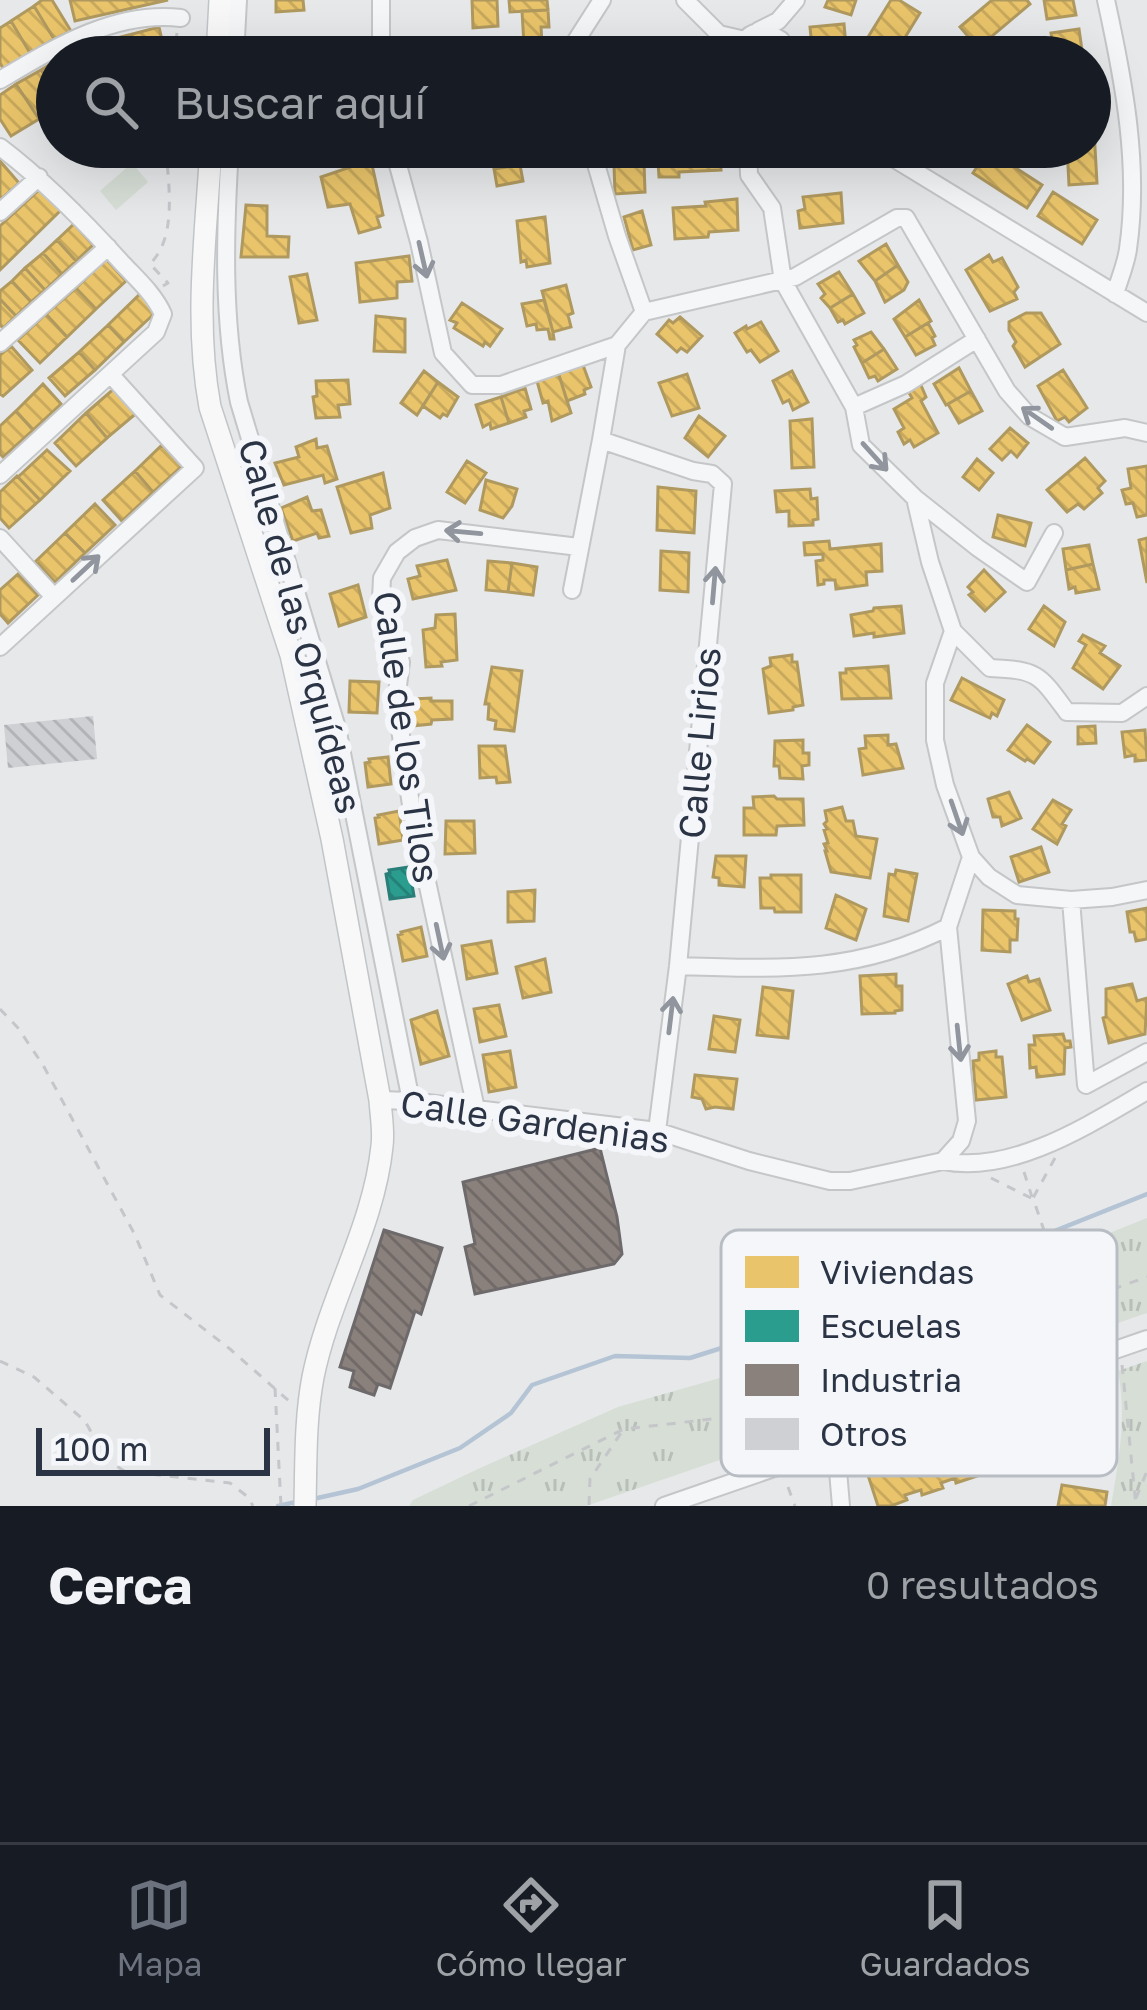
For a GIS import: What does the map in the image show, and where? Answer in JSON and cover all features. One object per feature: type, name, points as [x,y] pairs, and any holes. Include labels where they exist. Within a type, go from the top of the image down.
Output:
[{"type":"main road","points":[[218,36],[220,0]]},
{"type":"main road","points":[[210,168],[201,298],[203,367],[210,407],[291,656],[332,839],[380,1100],[383,1140],[379,1172],[314,1377],[305,1506]]},
{"type":"street","points":[[236,36],[238,0]]},
{"type":"street","points":[[379,36],[381,0]]},
{"type":"street","points":[[579,36],[602,0]]},
{"type":"street","points":[[685,0],[725,36]]},
{"type":"street","points":[[758,36],[797,0]]},
{"type":"street","points":[[789,36],[797,0]]},
{"type":"street","points":[[1106,0],[1134,169],[1128,253],[1115,294]]},
{"type":"street","points":[[81,36],[160,16],[181,18]]},
{"type":"street","points":[[0,80],[36,59]]},
{"type":"street","points":[[0,147],[39,177],[108,247],[163,314],[156,332],[0,475]]},
{"type":"street","name":"Calle de las Orquídeas","points":[[230,168],[229,354],[239,402],[337,728],[411,1101]]},
{"type":"street","points":[[398,168],[443,353],[472,385],[501,385],[617,344],[644,312],[795,277],[896,218],[906,218],[1006,391],[1029,416],[1065,436],[1125,428],[1147,434]]},
{"type":"street","points":[[597,168],[644,312]]},
{"type":"street","points":[[749,168],[772,208],[783,280],[854,407],[861,445],[915,498],[1027,582],[1054,533]]},
{"type":"street","points":[[909,168],[1147,313]]},
{"type":"street","points":[[0,212],[39,177]]},
{"type":"street","points":[[0,343],[108,247]]},
{"type":"street","points":[[854,407],[906,384],[977,340]]},
{"type":"street","points":[[572,590],[617,344]]},
{"type":"street","points":[[0,647],[195,468],[111,375]]},
{"type":"street","name":"Calle Lirios","points":[[602,440],[712,474],[723,484],[678,966],[657,1131]]},
{"type":"street","points":[[915,498],[953,631],[990,668],[1027,669],[1067,712],[1122,713],[1147,696]]},
{"type":"street","name":"Calle de los Tilos","points":[[476,1109],[412,812],[396,700],[401,662],[381,598],[382,578],[397,552],[415,538],[438,530],[580,547]]},
{"type":"street","points":[[0,538],[54,597]]},
{"type":"street","points":[[953,631],[935,683],[935,740],[970,857],[989,877],[1018,895],[1071,900],[1147,890]]},
{"type":"street","points":[[943,1160],[961,1141],[967,1121],[948,927],[970,857]]},
{"type":"street","points":[[1071,900],[1086,1085],[1147,1052]]},
{"type":"street","points":[[678,966],[781,969],[845,962],[910,946],[948,927]]},
{"type":"street","points":[[943,1160],[962,1163],[1018,1154],[1067,1137],[1147,1091]]},
{"type":"street","name":"Calle Gardenias","points":[[380,1100],[657,1131],[749,1161],[830,1180],[943,1160]]},
{"type":"street","points":[[1117,1349],[1147,1339]]},
{"type":"street","points":[[664,1506],[751,1476]]},
{"type":"street","points":[[838,1476],[841,1506]]},
{"type":"path","points":[[177,36],[181,18]]},
{"type":"path","points":[[152,296],[167,283],[150,264],[160,254],[169,226],[167,168]]},
{"type":"path","points":[[0,1009],[43,1065],[135,1235],[160,1295],[290,1403]]},
{"type":"path","points":[[1033,1198],[1067,1137]]},
{"type":"path","points":[[1018,1154],[1043,1230]]},
{"type":"path","points":[[962,1163],[1033,1198]]},
{"type":"path","points":[[1117,1288],[1147,1277]]},
{"type":"path","points":[[0,1360],[34,1378],[85,1420],[106,1459],[124,1471],[230,1483],[253,1506]]},
{"type":"path","points":[[1122,1365],[1136,1503]]},
{"type":"path","points":[[275,1388],[280,1506]]},
{"type":"path","points":[[469,1506],[624,1429],[721,1418]]},
{"type":"path","points":[[589,1505],[590,1479],[624,1429]]},
{"type":"path","points":[[1136,1503],[1147,1471]]},
{"type":"path","points":[[788,1486],[795,1506]]},
{"type":"green space","points":[[126,168],[136,168],[148,182],[116,210],[100,191]]},
{"type":"green space","points":[[1147,1218],[1147,1313],[1117,1323],[1117,1230]]},
{"type":"green space","points":[[1147,1361],[1147,1506],[1111,1506],[1122,1422],[1118,1371]]},
{"type":"green space","points":[[721,1378],[721,1460],[586,1506],[409,1506],[478,1469],[618,1407]]},
{"type":"building: Viviendas","points":[[52,0],[71,31],[52,36],[34,6]]},
{"type":"building: Viviendas","points":[[70,0],[168,0],[75,21]]},
{"type":"building: Viviendas","points":[[276,0],[303,0],[304,10],[276,12]]},
{"type":"building: Viviendas","points":[[472,0],[497,0],[498,26],[473,28]]},
{"type":"building: Viviendas","points":[[509,0],[547,0],[548,10],[510,12]]},
{"type":"building: Viviendas","points":[[828,0],[856,0],[851,15],[825,7]]},
{"type":"building: Viviendas","points":[[891,0],[920,13],[906,36],[869,36]]},
{"type":"building: Viviendas","points":[[992,0],[1027,0],[1030,4],[992,36],[968,36],[960,27]]},
{"type":"building: Viviendas","points":[[1044,0],[1073,0],[1076,15],[1047,19]]},
{"type":"building: Viviendas","points":[[34,6],[52,36],[36,36],[36,50],[30,53],[11,21]]},
{"type":"building: Viviendas","points":[[548,10],[549,27],[541,27],[542,36],[523,36],[522,11]]},
{"type":"building: Viviendas","points":[[11,21],[30,53],[4,70],[0,28]]},
{"type":"building: Viviendas","points":[[844,24],[845,36],[811,36],[810,27]]},
{"type":"building: Viviendas","points":[[159,27],[161,36],[132,36]]},
{"type":"building: Viviendas","points":[[1079,29],[1080,36],[1052,36]]},
{"type":"building: Viviendas","points":[[36,73],[36,114],[16,84]]},
{"type":"building: Viviendas","points":[[16,84],[36,121],[11,136],[0,119],[0,95]]},
{"type":"building: Viviendas","points":[[0,161],[19,183],[2,198],[0,196]]},
{"type":"building: Viviendas","points":[[347,168],[373,168],[383,215],[377,217],[380,227],[359,233],[350,204],[328,207],[321,177]]},
{"type":"building: Viviendas","points":[[521,168],[523,181],[497,186],[494,169]]},
{"type":"building: Viviendas","points":[[614,168],[644,168],[645,192],[615,194]]},
{"type":"building: Viviendas","points":[[658,168],[721,168],[679,172],[679,177],[659,177]]},
{"type":"building: Viviendas","points":[[976,168],[1016,168],[1042,185],[1027,208],[973,173]]},
{"type":"building: Viviendas","points":[[1068,168],[1096,168],[1097,183],[1069,185]]},
{"type":"building: Viviendas","points":[[39,190],[61,210],[0,270],[0,226]]},
{"type":"building: Viviendas","points":[[1053,192],[1097,220],[1082,244],[1038,216]]},
{"type":"building: Viviendas","points":[[841,193],[843,223],[800,228],[798,211],[805,209],[803,197]]},
{"type":"building: Viviendas","points":[[737,199],[738,230],[675,239],[673,208]]},
{"type":"building: Viviendas","points":[[246,205],[267,206],[267,236],[289,237],[288,257],[241,257]]},
{"type":"building: Viviendas","points":[[642,211],[651,245],[633,250],[624,217]]},
{"type":"building: Viviendas","points":[[545,217],[550,263],[527,267],[526,260],[521,262],[517,221]]},
{"type":"building: Viviendas","points":[[74,224],[93,245],[76,261],[57,240]]},
{"type":"building: Viviendas","points":[[57,240],[76,261],[62,274],[43,253]]},
{"type":"building: Viviendas","points":[[886,244],[898,265],[875,281],[859,261]]},
{"type":"building: Viviendas","points":[[43,253],[62,274],[45,290],[25,268]]},
{"type":"building: Viviendas","points":[[989,255],[993,262],[1002,258],[1018,287],[1017,299],[990,311],[966,270]]},
{"type":"building: Viviendas","points":[[409,256],[412,281],[397,282],[397,298],[360,302],[356,263]]},
{"type":"building: Viviendas","points":[[106,259],[126,281],[96,309],[76,288]]},
{"type":"building: Viviendas","points":[[898,265],[908,282],[885,302],[875,281]]},
{"type":"building: Viviendas","points":[[25,268],[45,290],[31,302],[12,281]]},
{"type":"building: Viviendas","points":[[839,272],[853,294],[830,308],[818,284]]},
{"type":"building: Viviendas","points":[[307,274],[317,320],[299,323],[290,277]]},
{"type":"building: Viviendas","points":[[12,281],[31,302],[16,316],[0,299],[0,291]]},
{"type":"building: Viviendas","points":[[566,285],[573,313],[568,315],[571,327],[553,332],[542,291]]},
{"type":"building: Viviendas","points":[[76,288],[96,309],[67,337],[46,314]]},
{"type":"building: Viviendas","points":[[140,294],[156,312],[124,342],[108,325]]},
{"type":"building: Viviendas","points":[[853,294],[864,313],[845,324],[838,322],[830,308]]},
{"type":"building: Viviendas","points":[[0,299],[16,316],[3,328],[0,325]]},
{"type":"building: Viviendas","points":[[544,300],[554,339],[548,329],[527,326],[522,304]]},
{"type":"building: Viviendas","points":[[919,300],[931,321],[905,337],[894,319]]},
{"type":"building: Viviendas","points":[[462,303],[502,329],[490,346],[454,328],[457,323],[450,320]]},
{"type":"building: Viviendas","points":[[1026,313],[1041,313],[1060,344],[1025,367],[1013,346],[1016,342],[1009,322]]},
{"type":"building: Viviendas","points":[[46,314],[67,337],[40,363],[18,340]]},
{"type":"building: Viviendas","points":[[376,316],[405,319],[405,352],[374,351]]},
{"type":"building: Viviendas","points":[[680,317],[702,336],[687,352],[681,348],[677,352],[657,334],[669,320],[673,323]]},
{"type":"building: Viviendas","points":[[761,322],[778,351],[760,362],[735,333]]},
{"type":"building: Viviendas","points":[[928,323],[935,345],[916,355],[905,337]]},
{"type":"building: Viviendas","points":[[108,325],[124,342],[95,370],[79,352]]},
{"type":"building: Viviendas","points":[[871,332],[884,349],[862,363],[854,340]]},
{"type":"building: Viviendas","points":[[11,346],[32,370],[3,396],[0,355]]},
{"type":"building: Viviendas","points":[[884,349],[897,369],[878,381],[875,376],[869,378],[862,363]]},
{"type":"building: Viviendas","points":[[79,352],[95,370],[65,396],[49,378]]},
{"type":"building: Viviendas","points":[[583,365],[591,387],[567,401],[558,372]]},
{"type":"building: Viviendas","points":[[959,368],[971,391],[946,405],[934,384]]},
{"type":"building: Viviendas","points":[[1063,370],[1087,408],[1069,422],[1065,417],[1057,421],[1038,386]]},
{"type":"building: Viviendas","points":[[424,371],[438,382],[417,415],[401,403]]},
{"type":"building: Viviendas","points":[[792,371],[808,402],[793,410],[789,400],[783,403],[773,381]]},
{"type":"building: Viviendas","points":[[558,372],[571,413],[552,421],[537,381]]},
{"type":"building: Viviendas","points":[[687,374],[699,408],[672,416],[659,383]]},
{"type":"building: Viviendas","points":[[348,380],[350,404],[338,405],[340,417],[316,418],[316,381]]},
{"type":"building: Viviendas","points":[[438,382],[458,397],[447,416],[440,418],[423,406]]},
{"type":"building: Viviendas","points":[[920,383],[926,397],[921,401],[938,433],[914,447],[910,440],[904,444],[898,432],[904,428],[894,409],[912,398],[908,391]]},
{"type":"building: Viviendas","points":[[43,384],[61,404],[33,430],[16,411]]},
{"type":"building: Viviendas","points":[[117,386],[139,411],[107,438],[86,413]]},
{"type":"building: Viviendas","points":[[525,388],[531,409],[524,411],[526,417],[509,423],[501,397]]},
{"type":"building: Viviendas","points":[[971,391],[982,411],[959,423],[948,404]]},
{"type":"building: Viviendas","points":[[501,397],[509,423],[483,427],[476,405]]},
{"type":"building: Viviendas","points":[[16,411],[33,430],[3,457],[0,426]]},
{"type":"building: Viviendas","points":[[86,413],[107,438],[76,466],[55,443]]},
{"type":"building: Viviendas","points":[[699,416],[725,436],[708,457],[685,438]]},
{"type":"building: Viviendas","points":[[812,419],[814,467],[792,468],[790,421]]},
{"type":"building: Viviendas","points":[[1010,428],[1028,443],[1017,457],[1011,451],[1002,460],[990,449]]},
{"type":"building: Viviendas","points":[[316,439],[317,448],[327,446],[337,479],[325,483],[323,475],[284,485],[275,463],[299,457],[296,447]]},
{"type":"building: Viviendas","points":[[162,445],[182,466],[153,492],[135,471]]},
{"type":"building: Viviendas","points":[[47,450],[70,471],[40,500],[18,477]]},
{"type":"building: Viviendas","points":[[1085,458],[1105,481],[1098,488],[1102,493],[1084,509],[1078,504],[1067,512],[1047,490]]},
{"type":"building: Viviendas","points":[[977,459],[993,473],[979,490],[963,477]]},
{"type":"building: Viviendas","points":[[467,461],[486,473],[465,503],[447,492]]},
{"type":"building: Viviendas","points":[[1147,466],[1147,515],[1137,517],[1122,490],[1131,488],[1128,469]]},
{"type":"building: Viviendas","points":[[135,471],[153,492],[122,521],[103,500]]},
{"type":"building: Viviendas","points":[[383,473],[390,508],[370,515],[372,528],[351,533],[337,487]]},
{"type":"building: Viviendas","points":[[17,476],[40,500],[9,528],[0,518],[0,492]]},
{"type":"building: Viviendas","points":[[486,480],[517,489],[503,518],[480,510]]},
{"type":"building: Viviendas","points":[[658,487],[696,491],[694,533],[657,530]]},
{"type":"building: Viviendas","points":[[810,489],[811,499],[817,498],[818,519],[813,525],[789,526],[789,511],[777,512],[775,491]]},
{"type":"building: Viviendas","points":[[307,497],[312,511],[321,510],[329,536],[319,538],[317,533],[293,541],[281,508]]},
{"type":"building: Viviendas","points":[[95,504],[115,525],[85,553],[65,533]]},
{"type":"building: Viviendas","points":[[998,515],[1031,523],[1025,546],[993,537]]},
{"type":"building: Viviendas","points":[[65,533],[85,553],[55,582],[36,561]]},
{"type":"building: Viviendas","points":[[1147,538],[1147,583],[1139,540]]},
{"type":"building: Viviendas","points":[[829,541],[830,549],[881,544],[882,571],[866,572],[867,585],[836,589],[835,580],[824,580],[818,585],[816,561],[823,560],[823,554],[805,555],[804,543]]},
{"type":"building: Viviendas","points":[[1089,545],[1093,564],[1066,570],[1063,549]]},
{"type":"building: Viviendas","points":[[661,551],[689,553],[688,592],[660,590]]},
{"type":"building: Viviendas","points":[[447,560],[456,590],[413,599],[408,579],[420,576],[417,566]]},
{"type":"building: Viviendas","points":[[488,561],[512,563],[508,592],[486,590]]},
{"type":"building: Viviendas","points":[[512,563],[537,567],[533,595],[508,592]]},
{"type":"building: Viviendas","points":[[1093,564],[1099,589],[1076,593],[1075,587],[1069,589],[1066,570]]},
{"type":"building: Viviendas","points":[[984,570],[1005,592],[985,611],[969,595],[973,592],[968,587]]},
{"type":"building: Viviendas","points":[[18,574],[38,595],[8,623],[0,614],[0,590]]},
{"type":"building: Viviendas","points":[[358,585],[366,617],[339,626],[330,594]]},
{"type":"building: Viviendas","points":[[901,606],[904,633],[854,636],[851,615]]},
{"type":"building: Viviendas","points":[[1044,606],[1065,622],[1054,646],[1029,629]]},
{"type":"building: Viviendas","points":[[455,614],[457,660],[426,667],[423,630],[435,628],[436,615]]},
{"type":"building: Viviendas","points":[[1083,635],[1105,646],[1100,653],[1120,666],[1103,689],[1073,668],[1086,645],[1079,641]]},
{"type":"building: Viviendas","points":[[792,655],[803,705],[769,713],[763,669],[771,666],[770,658]]},
{"type":"building: Viviendas","points":[[888,666],[891,698],[842,699],[840,673]]},
{"type":"building: Viviendas","points":[[492,667],[522,671],[514,731],[495,729],[496,721],[488,719],[489,704],[485,704]]},
{"type":"building: Viviendas","points":[[962,678],[1004,700],[997,716],[992,713],[990,718],[951,700]]},
{"type":"building: Viviendas","points":[[350,681],[379,682],[377,713],[349,712]]},
{"type":"building: Viviendas","points":[[413,699],[452,701],[452,719],[412,726]]},
{"type":"building: Viviendas","points":[[1027,725],[1050,742],[1034,763],[1008,750]]},
{"type":"building: Viviendas","points":[[1095,726],[1096,743],[1078,744],[1078,727]]},
{"type":"building: Viviendas","points":[[1145,730],[1147,760],[1125,757],[1122,732]]},
{"type":"building: Viviendas","points":[[888,735],[888,745],[896,744],[903,768],[863,775],[859,749],[866,748],[865,736]]},
{"type":"building: Viviendas","points":[[803,740],[809,765],[802,766],[803,779],[780,778],[779,766],[774,766],[775,741]]},
{"type":"building: Viviendas","points":[[479,746],[505,746],[510,782],[480,778]]},
{"type":"building: Viviendas","points":[[388,757],[391,784],[368,787],[365,763]]},
{"type":"building: Viviendas","points":[[1009,792],[1021,818],[1002,826],[1000,817],[993,817],[988,799]]},
{"type":"building: Viviendas","points":[[753,797],[803,799],[804,825],[777,826],[776,835],[744,835],[744,808],[754,808]]},
{"type":"building: Viviendas","points":[[1053,800],[1071,810],[1057,844],[1033,829]]},
{"type":"building: Viviendas","points":[[842,807],[846,821],[853,821],[856,836],[877,839],[870,878],[831,872],[824,844],[828,843],[825,811]]},
{"type":"building: Viviendas","points":[[399,811],[403,840],[379,844],[375,818]]},
{"type":"building: Viviendas","points":[[446,821],[474,821],[475,853],[445,854]]},
{"type":"building: Viviendas","points":[[1041,847],[1049,872],[1019,882],[1011,857]]},
{"type":"building: Viviendas","points":[[716,856],[746,856],[744,887],[719,885],[719,878],[713,877]]},
{"type":"building: Viviendas","points":[[896,870],[917,874],[908,921],[884,916],[889,874],[895,875]]},
{"type":"building: Viviendas","points":[[801,875],[801,912],[761,908],[760,878]]},
{"type":"building: Viviendas","points":[[535,890],[534,921],[508,922],[508,892]]},
{"type":"building: Viviendas","points":[[836,895],[866,909],[856,940],[826,928]]},
{"type":"building: Viviendas","points":[[1147,908],[1147,939],[1136,941],[1127,912]]},
{"type":"building: Viviendas","points":[[983,910],[1015,911],[1017,940],[1010,940],[1010,952],[982,950]]},
{"type":"building: Viviendas","points":[[421,927],[427,956],[403,961],[398,935]]},
{"type":"building: Viviendas","points":[[491,941],[497,973],[467,979],[462,946]]},
{"type":"building: Viviendas","points":[[545,959],[551,992],[523,998],[516,967]]},
{"type":"building: Viviendas","points":[[896,974],[896,986],[902,986],[902,1010],[862,1014],[860,976]]},
{"type":"building: Viviendas","points":[[1027,976],[1029,982],[1039,979],[1050,1010],[1022,1020],[1008,984]]},
{"type":"building: Viviendas","points":[[1132,984],[1137,1001],[1147,998],[1145,1034],[1109,1043],[1103,1018],[1106,989]]},
{"type":"building: Viviendas","points":[[763,987],[793,991],[788,1038],[757,1035]]},
{"type":"building: Viviendas","points":[[499,1005],[506,1036],[480,1042],[474,1009]]},
{"type":"building: Viviendas","points":[[437,1011],[449,1056],[421,1064],[411,1020]]},
{"type":"building: Viviendas","points":[[714,1016],[740,1020],[735,1052],[709,1049]]},
{"type":"building: Viviendas","points":[[1063,1034],[1071,1047],[1065,1048],[1064,1074],[1037,1077],[1036,1067],[1030,1068],[1029,1045],[1035,1045],[1034,1036]]},
{"type":"building: Viviendas","points":[[510,1051],[516,1087],[489,1092],[483,1055]]},
{"type":"building: Viviendas","points":[[996,1051],[996,1057],[1002,1057],[1006,1097],[976,1100],[973,1061],[979,1060],[979,1053]]},
{"type":"building: Viviendas","points":[[695,1075],[737,1079],[733,1109],[706,1109],[702,1099],[692,1097]]},
{"type":"building: Viviendas","points":[[868,1476],[977,1476],[956,1483],[955,1478],[941,1483],[943,1488],[922,1495],[921,1490],[891,1506],[878,1506]]},
{"type":"building: Viviendas","points":[[1062,1485],[1107,1492],[1105,1506],[1058,1506]]},
{"type":"building: Escuelas","points":[[409,867],[414,896],[390,899],[386,874]]},
{"type":"building: Industria","points":[[600,1148],[622,1254],[614,1264],[475,1294],[465,1247],[475,1244],[463,1182]]},
{"type":"building: Industria","points":[[384,1230],[442,1248],[390,1388],[378,1384],[374,1395],[350,1387],[354,1371],[340,1367]]},
{"type":"building: Otros","points":[[93,716],[97,759],[8,768],[4,725]]},
{"type":"waterway","points":[[1057,1230],[1147,1194]]},
{"type":"waterway","points":[[313,1499],[358,1489],[460,1448],[511,1413],[532,1385],[615,1356],[690,1358],[721,1348]]},
{"type":"waterway","points":[[278,1506],[296,1502]]}]
